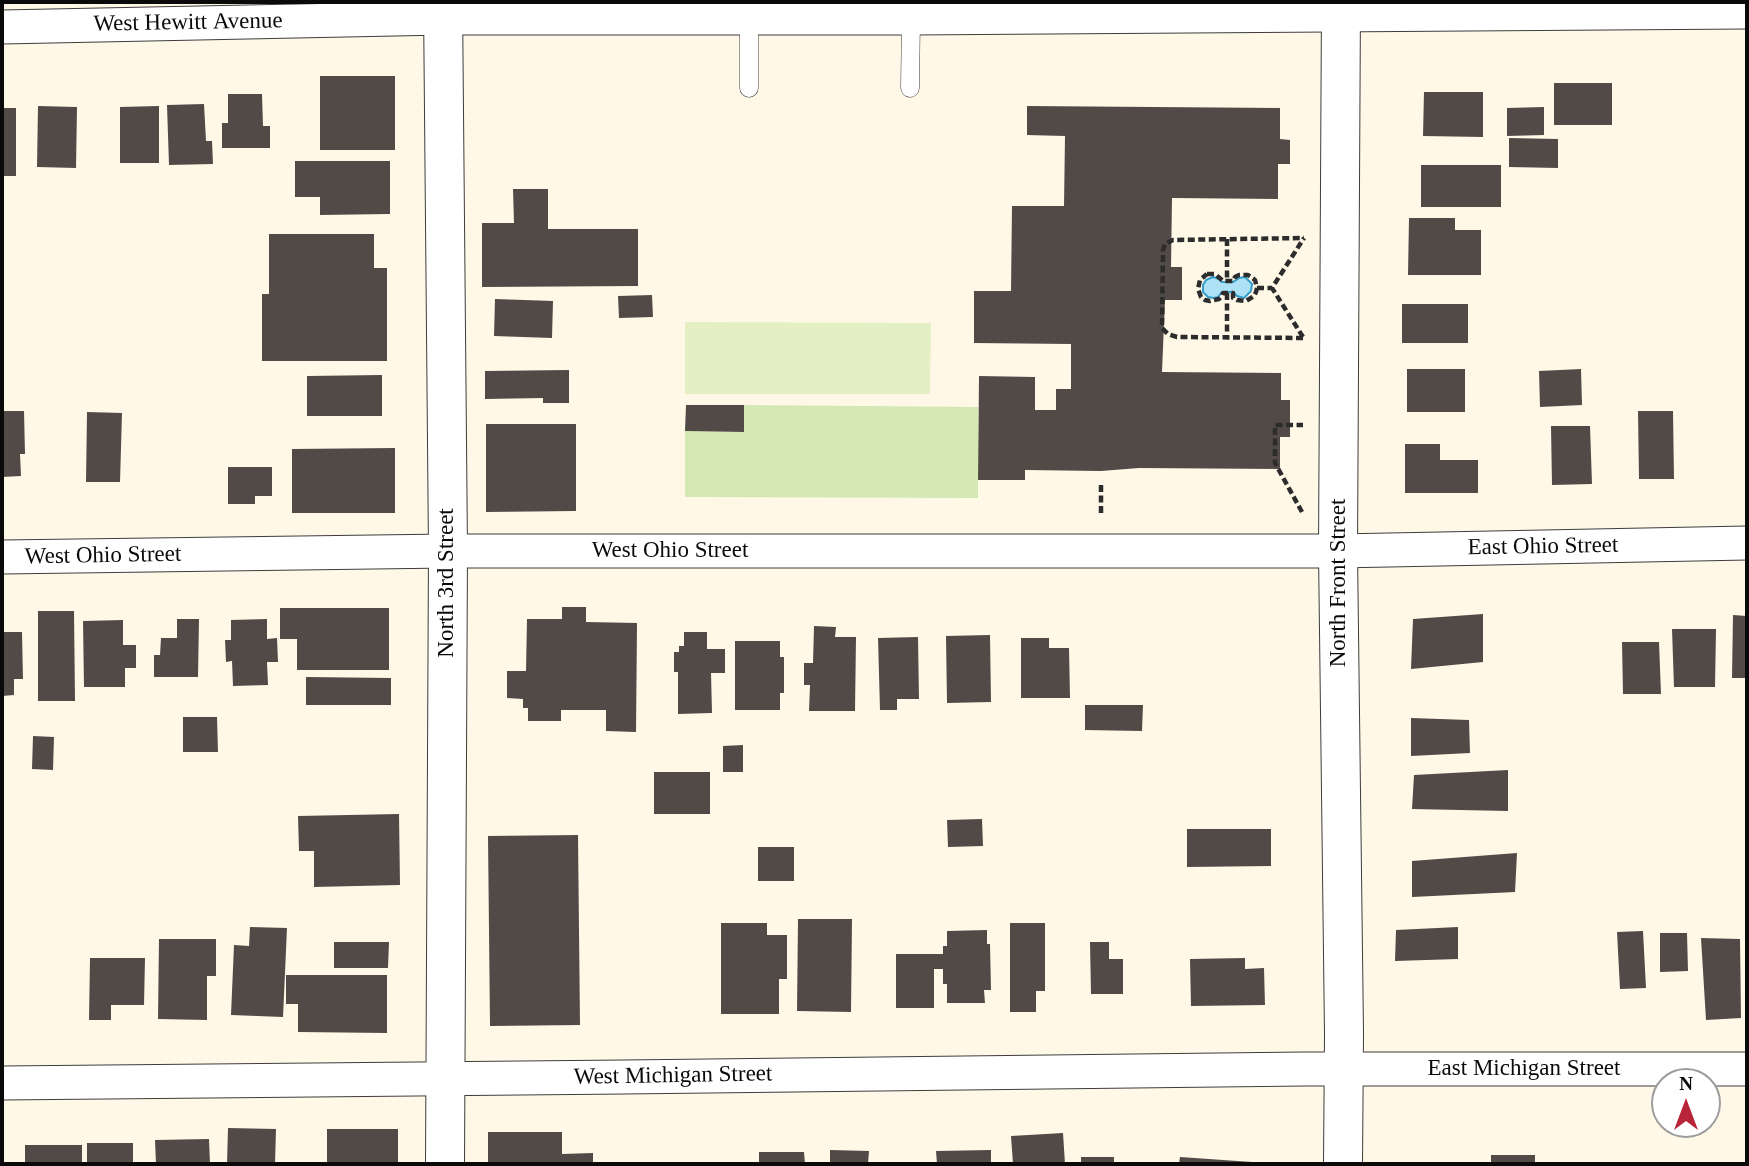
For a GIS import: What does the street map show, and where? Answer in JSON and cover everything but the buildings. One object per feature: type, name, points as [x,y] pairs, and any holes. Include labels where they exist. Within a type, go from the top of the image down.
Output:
[{"type":"street","name":"West Hewitt Avenue","points":[[2,27],[443,10],[749,18],[911,18],[1341,8],[1747,12]]},
{"type":"street","name":"North Front Street","points":[[1341,8],[1338,551],[1343,1164]]},
{"type":"street","name":"North 3rd Street","points":[[443,10],[447,551],[445,1164]]},
{"type":"street","name":"East Ohio Street","points":[[1338,551],[1747,543]]},
{"type":"street","name":"West Ohio Street","points":[[2,557],[447,551],[1338,551]]},
{"type":"street","name":"West Michigan Street","points":[[2,1083],[1344,1069]]},
{"type":"street","name":"East Michigan Street","points":[[1344,1069],[1747,1069]]},
{"type":"lane","points":[[749,18],[749,88]]},
{"type":"lane","points":[[910,88],[911,18]]},
{"type":"path","points":[[1304,238],[1272,288],[1303,338],[1177,337],[1162,328],[1163,250],[1165,244],[1173,240],[1304,238]]},
{"type":"path","points":[[1227,239],[1227,281]]},
{"type":"path","points":[[1207,274],[1216,274],[1223,281],[1227,281],[1233,281],[1239,275],[1248,275],[1255,280],[1257,288],[1254,296],[1247,301],[1233,298],[1233,293],[1223,293],[1219,299],[1210,301],[1201,297],[1198,289],[1200,280],[1207,274]]},
{"type":"path","points":[[1257,288],[1272,288]]},
{"type":"path","points":[[1227,293],[1227,337]]},
{"type":"path","points":[[1303,425],[1275,425],[1275,463],[1303,513]]},
{"type":"path","points":[[1101,485],[1101,515]]},
{"type":"green space","points":[[685,322],[931,323],[930,394],[685,394]]},
{"type":"green space","points":[[744,405],[978,407],[978,498],[685,497],[685,431],[744,432]]},
{"type":"water","points":[[1213,277],[1222,282],[1233,282],[1245,277],[1252,284],[1251,291],[1244,298],[1233,292],[1222,292],[1214,298],[1208,297],[1203,292],[1203,285]]}]
